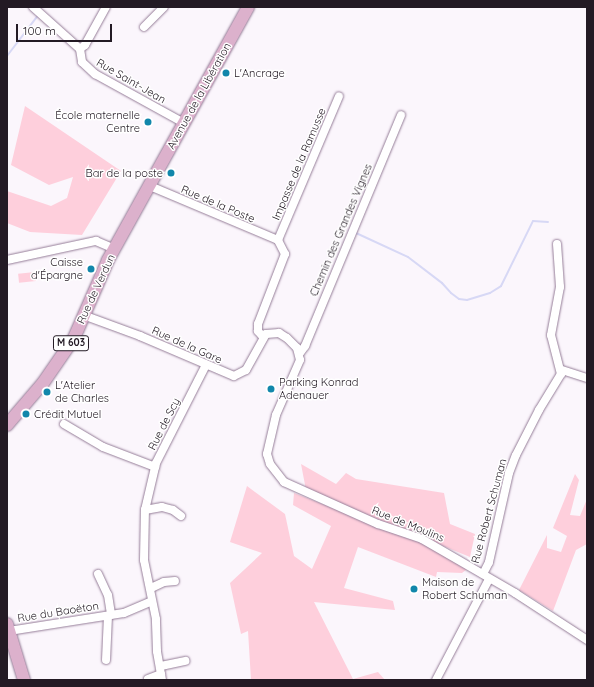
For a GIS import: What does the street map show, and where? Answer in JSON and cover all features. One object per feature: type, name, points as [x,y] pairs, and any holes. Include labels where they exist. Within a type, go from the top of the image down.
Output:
[{"type":"main road","name":"Avenue de la Libération","points":[[150,186],[248,7]]},
{"type":"main road","name":"Rue de Verdun","points":[[7,425],[54,368],[74,338],[83,315],[115,249],[150,186]]},
{"type":"main road","points":[[8,628],[24,680]]},
{"type":"street","points":[[33,7],[80,48],[85,45],[106,7]]},
{"type":"street","points":[[144,27],[164,7]]},
{"type":"street","name":"Rue Saint-Jean","points":[[80,48],[82,62],[94,74],[184,123]]},
{"type":"street","name":"Impasse de la Ramusse","points":[[278,240],[339,96]]},
{"type":"street","name":"Chemin des Grandes Vignes","points":[[300,353],[305,346],[401,114]]},
{"type":"street","name":"Rue de la Poste","points":[[150,186],[278,240]]},
{"type":"street","points":[[278,240],[285,254],[258,324],[258,331],[263,337],[271,332],[279,334],[293,343],[300,353]]},
{"type":"street","points":[[7,260],[96,241],[115,249]]},
{"type":"street","points":[[557,244],[560,286],[551,335],[562,370],[587,378]]},
{"type":"street","name":"Rue de la Gare","points":[[83,315],[164,346],[229,376],[239,376],[246,370],[263,337]]},
{"type":"street","name":"Rue de Moulins","points":[[300,353],[298,365],[278,410],[267,454],[275,472],[295,489],[422,539],[486,577],[515,592],[587,640]]},
{"type":"street","name":"Rue de Scy","points":[[64,424],[103,447],[155,467],[206,366]]},
{"type":"street","name":"Rue Robert Schuman","points":[[436,680],[486,577],[509,473],[516,455],[539,410],[556,385],[562,370]]},
{"type":"street","points":[[155,467],[145,510],[144,560],[151,588],[161,673]]},
{"type":"street","points":[[145,510],[162,507],[173,510],[181,516]]},
{"type":"street","name":"Rue du Baoëton","points":[[98,574],[108,595],[109,615]]},
{"type":"street","points":[[151,588],[164,582],[175,581]]},
{"type":"street","name":"Rue du Baoëton","points":[[8,628],[109,615],[152,601]]},
{"type":"street","points":[[106,660],[109,615]]},
{"type":"street","points":[[148,679],[185,662]]},
{"type":"shaded area","points":[[25,106],[121,171],[82,235],[30,232],[7,223],[7,191],[51,206],[67,198],[73,177],[49,185],[11,165]]},
{"type":"shaded area","points":[[35,272],[36,281],[19,283],[18,274]]},
{"type":"shaded area","points":[[301,464],[336,484],[346,473],[356,479],[444,493],[450,524],[475,534],[470,557],[306,490]]},
{"type":"shaded area","points":[[575,474],[579,480],[570,515],[580,516],[587,499],[587,544],[576,550],[553,611],[519,590],[547,535],[547,548],[561,552],[567,536],[553,528]]},
{"type":"shaded area","points":[[247,486],[285,514],[294,556],[312,569],[331,526],[293,505],[294,493],[420,542],[467,569],[462,573],[437,572],[436,577],[358,547],[344,588],[393,601],[395,610],[314,602],[353,679],[378,672],[385,680],[251,680],[248,631],[241,634],[230,583],[262,553],[230,542]]},
{"type":"waterway","points":[[7,56],[39,14]]},
{"type":"waterway","points":[[356,233],[408,257],[442,283],[459,299],[467,300],[490,293],[501,286],[533,221],[548,222]]},
{"type":"place","name":"L'Ancrage","points":[[226,73]]},
{"type":"place","name":"École maternelle Centre","points":[[148,122]]},
{"type":"place","name":"Bar de la poste","points":[[171,173]]},
{"type":"place","name":"Caisse d'Épargne","points":[[91,269]]},
{"type":"place","name":"Parking Konrad Adenauer","points":[[271,389]]},
{"type":"place","name":"L'Atelier de Charles","points":[[47,392]]},
{"type":"place","name":"Crédit Mutuel","points":[[26,414]]},
{"type":"place","name":"Maison de Robert Schuman","points":[[414,589]]}]
